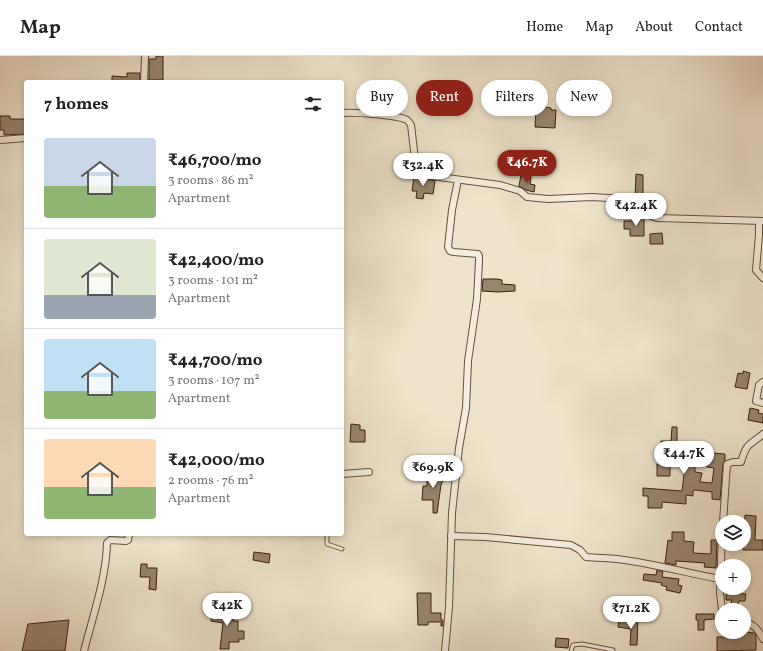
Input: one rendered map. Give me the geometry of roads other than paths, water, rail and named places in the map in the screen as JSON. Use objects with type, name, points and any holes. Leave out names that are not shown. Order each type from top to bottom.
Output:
[{"type":"street","points":[[144,80],[145,56]]},
{"type":"street","points":[[344,113],[352,112],[397,117],[408,121],[411,125],[415,160],[419,173],[424,175],[500,184],[520,191],[527,197],[548,199],[592,197],[624,199],[646,214],[658,218],[761,221],[756,270],[763,278]]},
{"type":"street","points":[[0,140],[24,138]]},
{"type":"street","points":[[444,651],[449,608],[452,512],[459,448],[466,408],[468,361],[477,299],[479,261],[478,254],[454,252],[450,251],[448,247],[452,210],[458,180]]},
{"type":"street","points":[[763,382],[759,385],[756,401],[763,403]]},
{"type":"street","points":[[723,515],[727,464],[741,462],[744,451],[750,442],[763,434]]},
{"type":"street","points":[[344,474],[369,472]]},
{"type":"street","points":[[84,651],[99,596],[107,552],[107,542],[110,540],[126,541],[128,540],[129,536]]},
{"type":"street","points":[[451,536],[485,537],[571,545],[580,550],[586,558],[615,559],[715,578]]},
{"type":"street","points":[[751,624],[761,633],[763,639]]},
{"type":"lane","points":[[327,536],[327,544],[342,549]]},
{"type":"lane","points":[[571,651],[573,645],[582,644],[613,650]]}]
